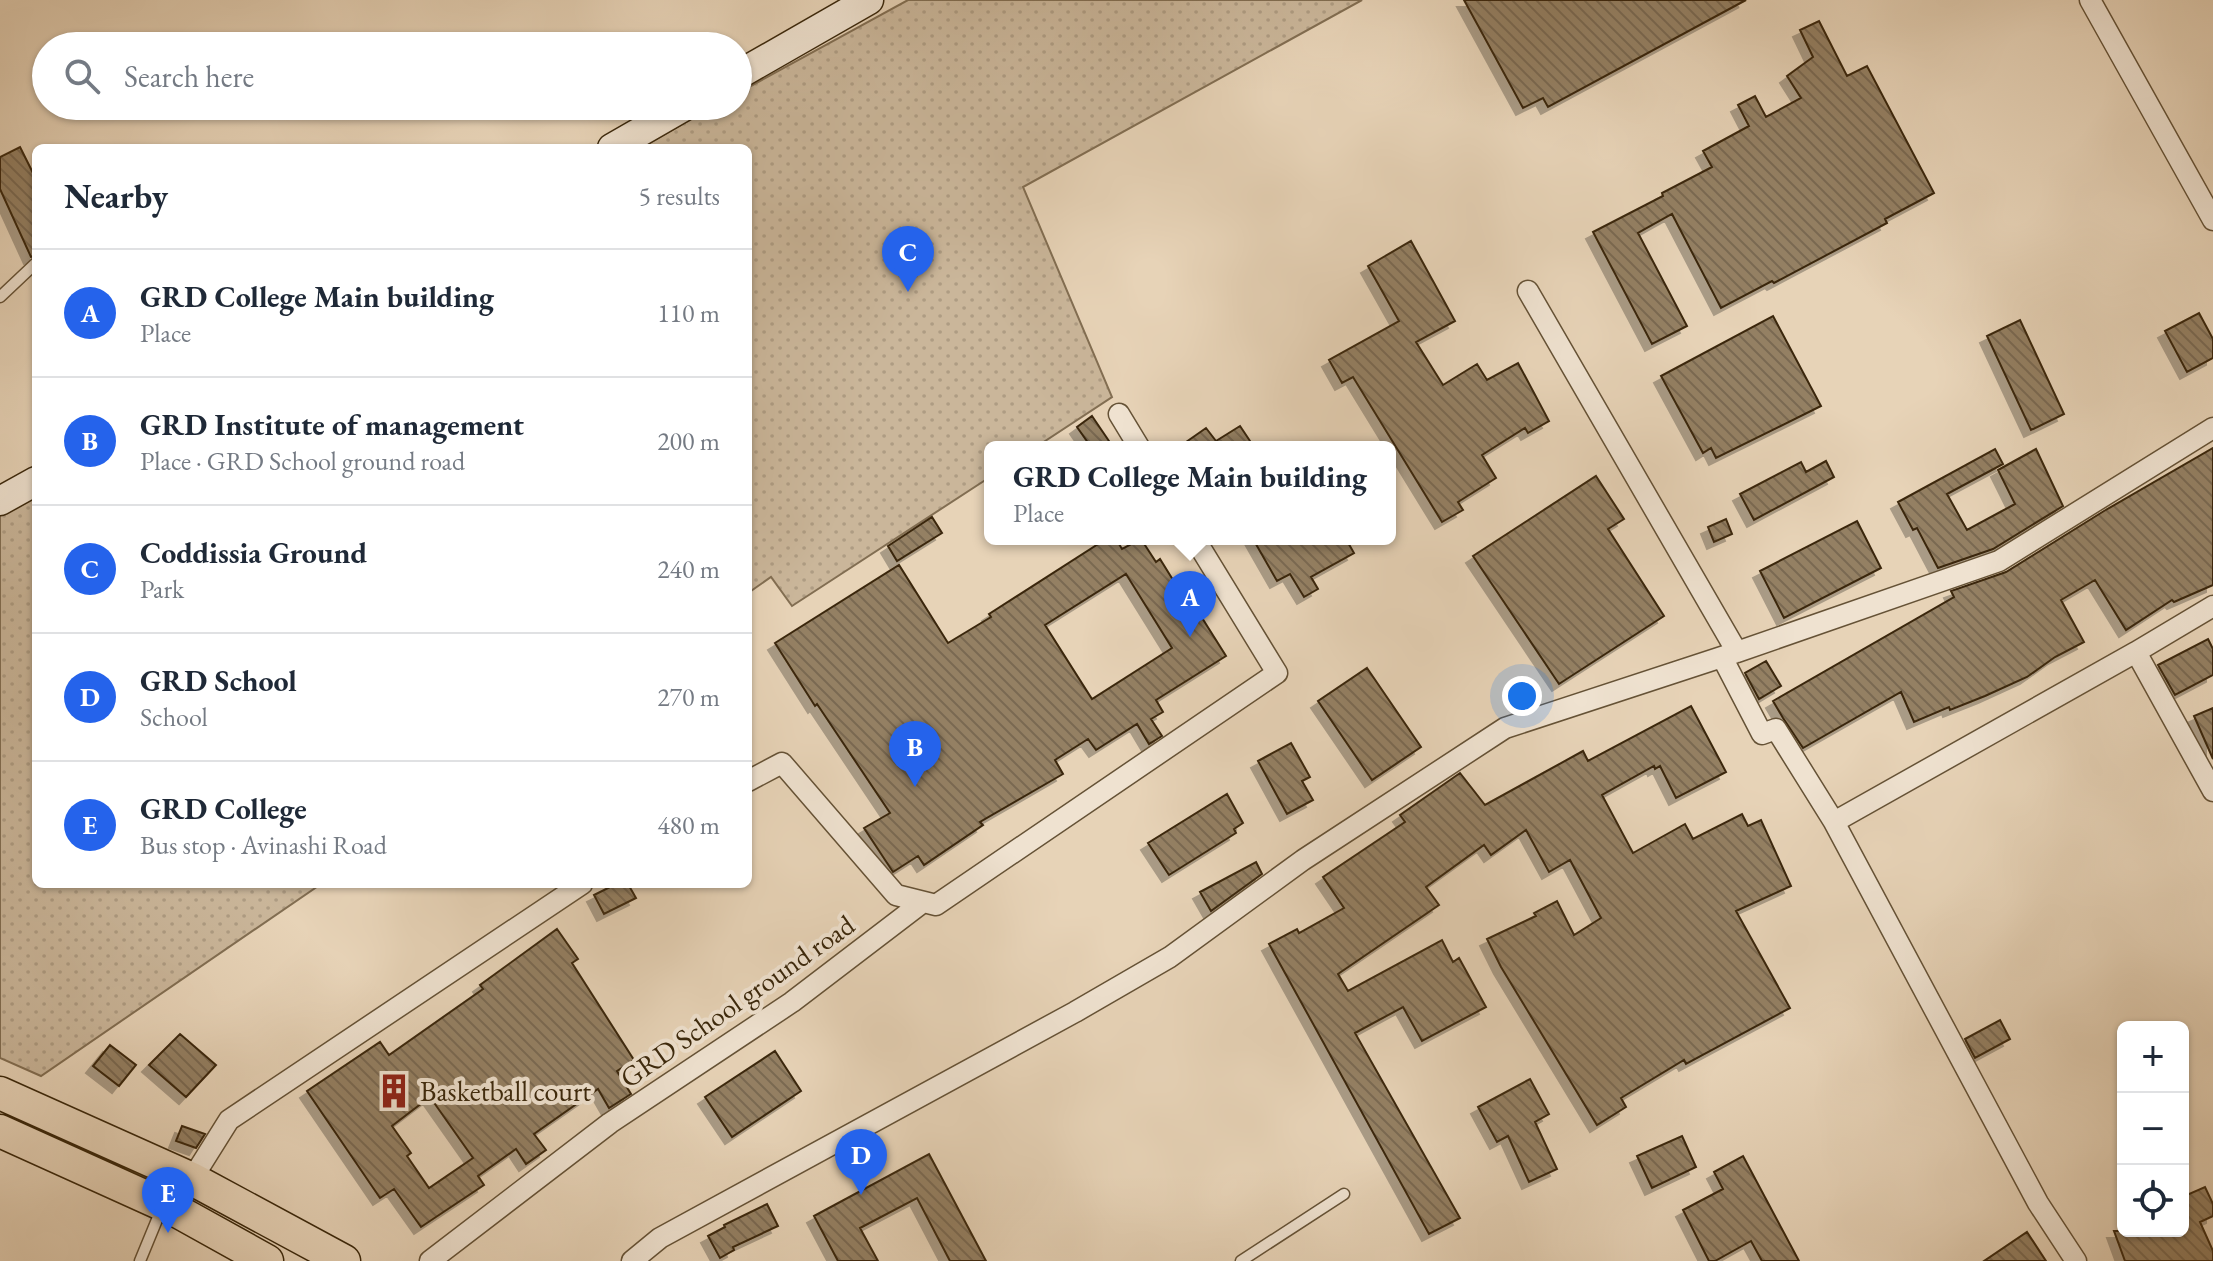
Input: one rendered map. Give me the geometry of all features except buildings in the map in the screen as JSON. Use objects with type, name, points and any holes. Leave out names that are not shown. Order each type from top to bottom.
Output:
[{"type":"main road","points":[[0,1093],[192,1179],[344,1261]]},
{"type":"main road","points":[[0,1131],[163,1204],[267,1261]]},
{"type":"street","points":[[752,67],[869,0]]},
{"type":"street","points":[[2090,0],[2210,208]]},
{"type":"street","points":[[619,144],[661,120]]},
{"type":"street","points":[[1528,291],[1730,654],[1762,734],[1776,729],[1834,822],[2038,1203],[2076,1261]]},
{"type":"street","points":[[1119,414],[1135,441]]},
{"type":"street","points":[[632,1261],[660,1238],[1170,957],[1303,860],[1505,728],[1999,561],[2213,428]]},
{"type":"street","points":[[0,500],[32,483]]},
{"type":"street","name":"GRD School ground road","points":[[430,1261],[610,1123],[792,1002],[923,902],[936,905],[1277,673],[1199,545]]},
{"type":"street","points":[[1834,822],[2213,606]]},
{"type":"street","points":[[2136,652],[2213,791]]},
{"type":"street","points":[[752,779],[782,763],[896,895],[923,902]]},
{"type":"street","points":[[192,1179],[229,1120],[576,888]]},
{"type":"lane","points":[[0,297],[32,267]]},
{"type":"lane","points":[[1241,1261],[1344,1194]]},
{"type":"lane","points":[[140,1261],[163,1204]]},
{"type":"shaded area","points":[[908,0],[1362,0],[1023,187],[1112,397],[1045,441],[984,441],[984,481],[792,606],[771,577],[752,590],[752,144],[648,144],[690,120],[752,120],[752,85]]},
{"type":"shaded area","points":[[32,497],[32,888],[315,888],[41,1076],[0,1058],[0,516]]},
{"type":"place","name":"Coddissia Ground","points":[[908,292]]},
{"type":"place","name":"GRD College Main building","points":[[1190,637]]},
{"type":"place","name":"GRD Institute of management","points":[[915,787]]},
{"type":"place","name":"Basketball court","points":[[394,1091]]},
{"type":"place","name":"GRD School","points":[[861,1195]]},
{"type":"place","name":"GRD College","points":[[168,1233]]}]
